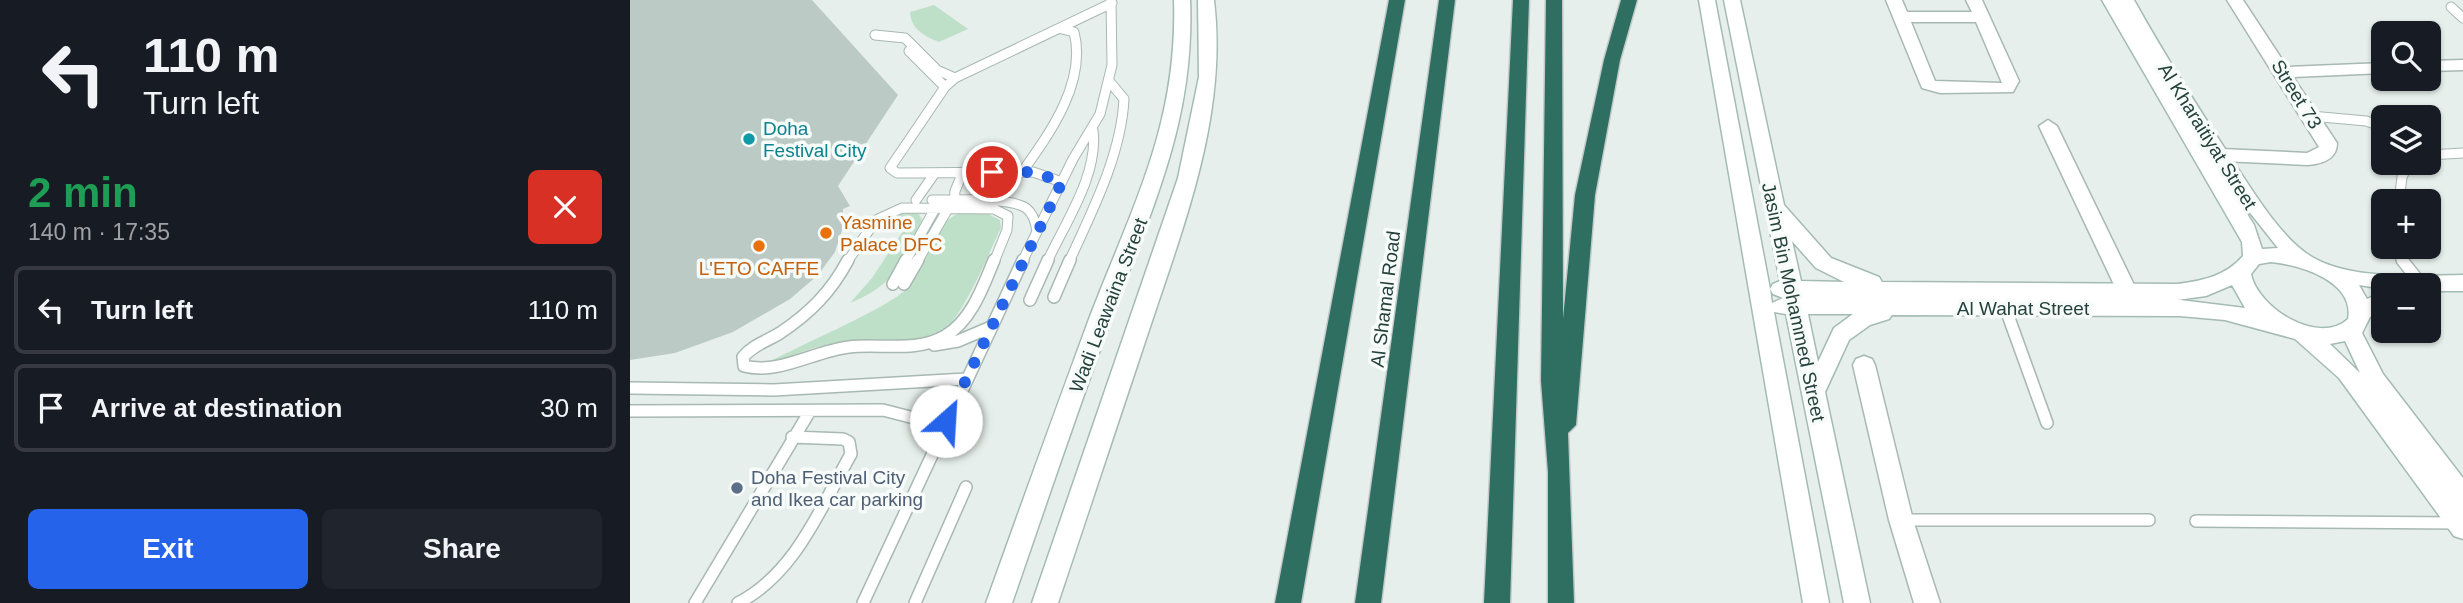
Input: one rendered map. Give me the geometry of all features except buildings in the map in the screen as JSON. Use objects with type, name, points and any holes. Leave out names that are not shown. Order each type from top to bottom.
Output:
[{"type":"highway","name":"Al Shamal Road","points":[[1368,603],[1447,0]]},
{"type":"highway","points":[[1497,603],[1521,0]]},
{"type":"highway","points":[[1554,0],[1552,381],[1560,472],[1560,603]]},
{"type":"highway","points":[[1560,472],[1585,195],[1612,60],[1629,0]]},
{"type":"highway","points":[[1288,603],[1394,5]]},
{"type":"highway","points":[[1275,603],[1300,527]]},
{"type":"street","name":"Wadi Leawaina Street","points":[[999,603],[1102,314],[1167,145],[1178,104],[1182,70],[1185,27],[1182,0]]},
{"type":"street","name":"Wadi Leawaina Street","points":[[1045,603],[1188,181],[1196,148],[1210,51],[1206,0]]},
{"type":"street","name":"Jasim Bin Mohammed Street","points":[[1707,0],[1816,603]]},
{"type":"street","name":"Jasim Bin Mohammed Street","points":[[1732,0],[1813,391],[1862,599]]},
{"type":"street","points":[[1894,0],[1928,84],[1940,88],[2007,88],[2011,81],[1974,0]]},
{"type":"street","name":"Al Kharaitiyat Street","points":[[2110,0],[2252,242],[2246,266],[2246,295],[2260,311],[2292,328]]},
{"type":"street","name":"Al Kharaitiyat Street","points":[[2126,0],[2262,220],[2305,261]]},
{"type":"street","name":"Street 73","points":[[2200,154],[2318,158],[2325,155],[2328,143],[2285,72],[2235,0]]},
{"type":"street","points":[[1900,17],[1982,17]]},
{"type":"street","points":[[2441,66],[2463,65]]},
{"type":"street","points":[[2285,72],[2371,69]]},
{"type":"street","points":[[2048,126],[2127,291]]},
{"type":"street","points":[[1774,205],[1806,249],[1823,264],[1904,298]]},
{"type":"street","points":[[2246,266],[2281,255],[2305,261],[2328,272],[2371,281]]},
{"type":"street","name":"Al Wahat Street","points":[[1762,298],[1904,298],[2192,291],[2219,284],[2246,266]]},
{"type":"street","points":[[2328,272],[2352,292],[2355,322],[2375,380],[2463,497]]},
{"type":"street","points":[[2441,284],[2463,283]]},
{"type":"street","name":"Al Wahat Street","points":[[1904,298],[2005,307],[2203,309],[2335,335],[2355,322]]},
{"type":"street","points":[[1813,391],[1825,375],[1836,340],[1848,326],[1904,298]]},
{"type":"street","points":[[2355,322],[2371,309]]},
{"type":"street","points":[[2292,328],[2347,372],[2461,525]]},
{"type":"street","points":[[1864,365],[1901,520],[1927,603]]},
{"type":"lane","points":[[863,603],[936,441],[1037,232],[1062,182],[1073,159],[1093,130],[1109,81],[1115,23],[1111,2],[1062,29],[976,65],[955,78],[945,87],[890,168],[897,173],[1022,172],[1044,174],[1062,182]]},
{"type":"lane","points":[[2451,7],[2463,18]]},
{"type":"lane","points":[[1022,172],[1055,123],[1072,85],[1078,41],[1074,32],[1062,29]]},
{"type":"lane","points":[[945,87],[929,74],[904,45],[897,40],[879,38],[905,38],[937,70],[955,78]]},
{"type":"lane","points":[[1054,297],[1112,159],[1120,133],[1124,99],[1109,81]]},
{"type":"lane","points":[[2311,116],[2371,123]]},
{"type":"lane","points":[[1030,300],[1090,167],[1095,146],[1093,130]]},
{"type":"lane","points":[[2441,154],[2463,153]]},
{"type":"lane","points":[[936,207],[898,284],[952,205],[963,172]]},
{"type":"lane","points":[[916,200],[935,173]]},
{"type":"lane","points":[[920,345],[936,341],[961,322],[1009,226],[1008,216],[1000,211],[916,200],[892,209],[872,223],[839,279],[816,306],[791,326],[750,349],[742,363],[747,368],[757,369],[847,347],[920,345],[948,344],[991,327]]},
{"type":"lane","points":[[892,209],[1018,204],[1031,212],[1037,232]]},
{"type":"lane","points":[[2005,307],[2047,424]]},
{"type":"lane","points":[[630,388],[774,390],[966,379]]},
{"type":"lane","points":[[630,411],[903,412],[927,426],[936,441]]},
{"type":"lane","points":[[695,603],[810,411]]},
{"type":"lane","points":[[738,603],[757,594],[779,575],[850,454],[849,442],[843,439],[792,437]]},
{"type":"lane","points":[[915,603],[966,487]]},
{"type":"lane","points":[[1901,520],[2148,520]]},
{"type":"lane","points":[[2196,521],[2461,525]]},
{"type":"green space","points":[[934,5],[968,29],[939,42],[923,34],[913,23],[910,12]]},
{"type":"green space","points":[[961,213],[988,214],[1000,220],[1001,228],[967,298],[944,330],[922,340],[857,340],[835,343],[769,366],[769,362],[864,316],[906,289],[936,234],[952,217]]},
{"type":"green space","points":[[896,214],[919,214],[922,220],[896,270],[878,288],[850,303],[872,278],[905,228],[903,223],[892,222]]},
{"type":"place","name":"Doha Festival City","points":[[749,139]]},
{"type":"place","name":"Yasmine Palace DFC","points":[[826,233]]},
{"type":"place","name":"L'ETO CAFFE","points":[[759,246]]},
{"type":"place","name":"Doha Festival City and Ikea car parking","points":[[737,488]]},
{"type":"route","points":[[946,421],[1062,182],[1054,177],[1033,172],[992,172]]}]
